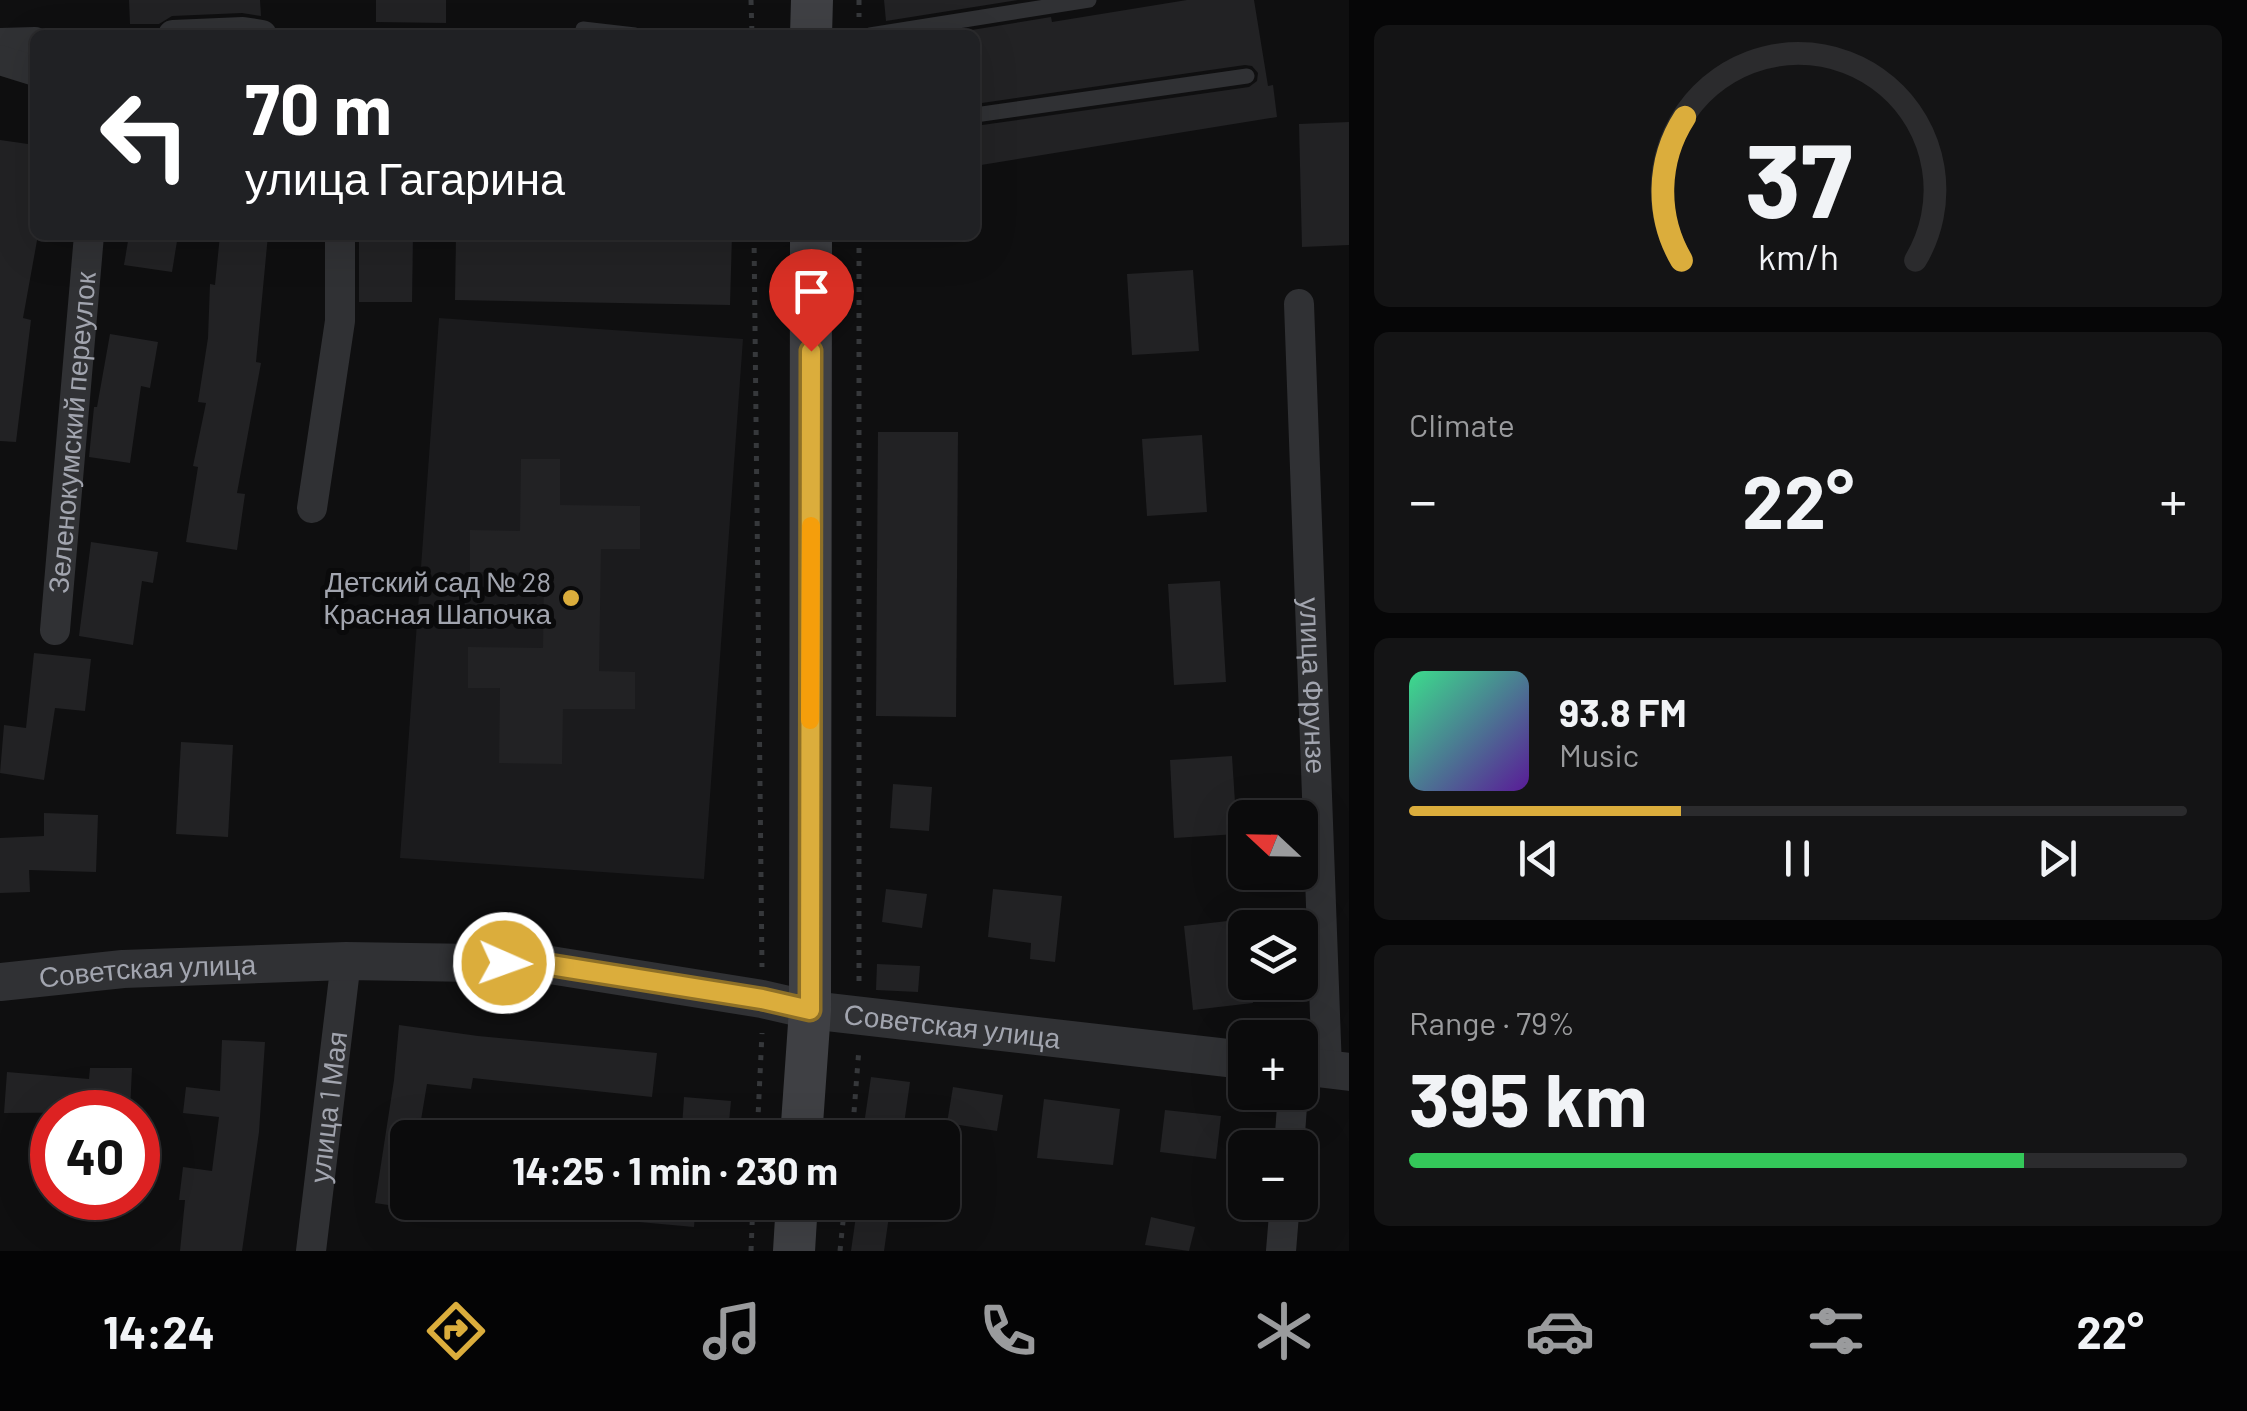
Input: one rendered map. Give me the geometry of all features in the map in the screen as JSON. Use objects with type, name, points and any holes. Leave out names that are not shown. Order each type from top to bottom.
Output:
[{"type":"main road","points":[[812,0],[812,30]]},
{"type":"main road","points":[[802,1120],[810,1010],[811,240]]},
{"type":"main road","points":[[794,1251],[796,1220]]},
{"type":"street","points":[[0,43],[30,42]]},
{"type":"street","points":[[0,60],[30,69]]},
{"type":"street","name":"Зеленокумский переулок","points":[[55,630],[89,240]]},
{"type":"street","points":[[312,508],[340,321],[340,240]]},
{"type":"street","name":"улица Фрунзе","points":[[1299,304],[1325,1069]]},
{"type":"street","name":"Советская улица","points":[[0,982],[122,968],[346,961],[544,964],[810,1010],[1228,1058]]},
{"type":"street","name":"улица 1 Мая","points":[[311,1251],[346,961]]},
{"type":"street","points":[[1281,1251],[1284,1220]]},
{"type":"lane","points":[[901,30],[1089,0]]},
{"type":"lane","points":[[583,29],[592,30]]},
{"type":"lane","points":[[980,114],[1247,76]]},
{"type":"path","points":[[752,0],[752,30]]},
{"type":"path","points":[[754,240],[762,999],[758,1120]]},
{"type":"path","points":[[854,1120],[859,1065],[859,240]]},
{"type":"path","points":[[750,1251],[752,1220]]},
{"type":"path","points":[[840,1251],[843,1220]]},
{"type":"shaded area","name":"Детский сад № 28 Красная Шапочка","points":[[439,318],[743,339],[704,879],[400,858]]},
{"type":"building","points":[[129,0],[260,0],[261,16],[172,16],[159,24],[130,24]]},
{"type":"building","points":[[376,0],[446,0],[446,23],[376,22]]},
{"type":"building","points":[[884,0],[1018,0],[886,21]]},
{"type":"building","points":[[1187,0],[1254,0],[1277,117],[980,165],[980,125],[1249,87],[1257,81],[1258,73],[1245,65],[980,103],[980,30],[972,30],[1051,17],[1052,22]]},
{"type":"building","points":[[1349,122],[1349,245],[1302,247],[1299,124]]},
{"type":"building","points":[[0,140],[30,144],[30,240],[37,240],[23,318],[31,320],[16,442],[0,441]]},
{"type":"building","points":[[128,240],[177,240],[172,272],[124,265]]},
{"type":"building","points":[[220,240],[268,240],[256,362],[261,363],[237,493],[245,494],[237,550],[186,542],[198,467],[193,466],[206,403],[198,402],[208,338],[210,284],[215,285]]},
{"type":"building","points":[[359,240],[413,240],[412,302],[359,302]]},
{"type":"building","points":[[456,240],[732,240],[730,305],[455,300]]},
{"type":"building","points":[[1193,270],[1199,351],[1132,355],[1127,274]]},
{"type":"building","points":[[110,334],[158,342],[150,388],[141,386],[130,463],[89,457],[94,407]]},
{"type":"building","points":[[878,432],[958,432],[956,717],[876,716]]},
{"type":"building","points":[[1202,435],[1207,512],[1147,516],[1142,439]]},
{"type":"building","points":[[521,459],[560,459],[560,505],[640,506],[640,549],[601,549],[599,671],[635,672],[635,709],[563,709],[562,764],[499,763],[500,688],[468,688],[468,647],[543,648],[544,573],[470,572],[470,530],[520,531]]},
{"type":"building","points":[[91,542],[158,552],[153,583],[142,581],[133,645],[79,636]]},
{"type":"building","points":[[1220,581],[1226,682],[1174,685],[1168,584]]},
{"type":"building","points":[[34,653],[91,659],[85,711],[55,708],[44,780],[0,773],[4,725],[26,728]]},
{"type":"building","points":[[181,742],[233,745],[228,837],[176,834]]},
{"type":"building","points":[[1232,756],[1235,800],[1228,800],[1228,835],[1174,838],[1170,760]]},
{"type":"building","points":[[893,784],[932,787],[929,831],[890,828]]},
{"type":"building","points":[[44,813],[98,815],[96,872],[29,870],[30,892],[0,893],[0,838],[44,836]]},
{"type":"building","points":[[886,889],[927,894],[922,928],[882,922]]},
{"type":"building","points":[[993,889],[1062,896],[1055,962],[1030,959],[1031,943],[988,937]]},
{"type":"building","points":[[1228,921],[1228,1000],[1253,1003],[1193,1010],[1184,926]]},
{"type":"building","points":[[877,964],[920,966],[918,992],[876,990]]},
{"type":"building","points":[[399,1025],[657,1053],[652,1097],[473,1078],[471,1089],[427,1084],[421,1120],[390,1120],[390,1205],[375,1203]]},
{"type":"building","points":[[222,1040],[265,1042],[259,1132],[242,1251],[180,1251],[185,1200],[179,1200],[183,1167],[212,1171],[219,1117],[183,1113],[186,1087],[220,1091]]},
{"type":"building","points":[[90,1068],[132,1068],[131,1090],[30,1090],[30,1113],[4,1113],[7,1072],[89,1079]]},
{"type":"building","points":[[871,1077],[910,1082],[905,1120],[865,1120]]},
{"type":"building","points":[[953,1087],[1003,1095],[997,1131],[948,1120]]},
{"type":"building","points":[[684,1097],[731,1101],[729,1120],[683,1120]]},
{"type":"building","points":[[1044,1099],[1120,1109],[1113,1165],[1037,1158]]},
{"type":"building","points":[[1165,1110],[1221,1116],[1216,1159],[1160,1152]]},
{"type":"building","points":[[1151,1217],[1195,1227],[1189,1251],[1145,1245]]},
{"type":"building","points":[[617,1220],[695,1220],[694,1227]]},
{"type":"building","points":[[855,1220],[888,1220],[884,1251],[851,1251]]},
{"type":"slow traffic","points":[[810,720],[811,526]]},
{"type":"place","name":"Детский сад № 28 Красная Шапочка","points":[[571,598]]},
{"type":"route","points":[[504,963],[544,964],[810,1010],[811,351]]}]
